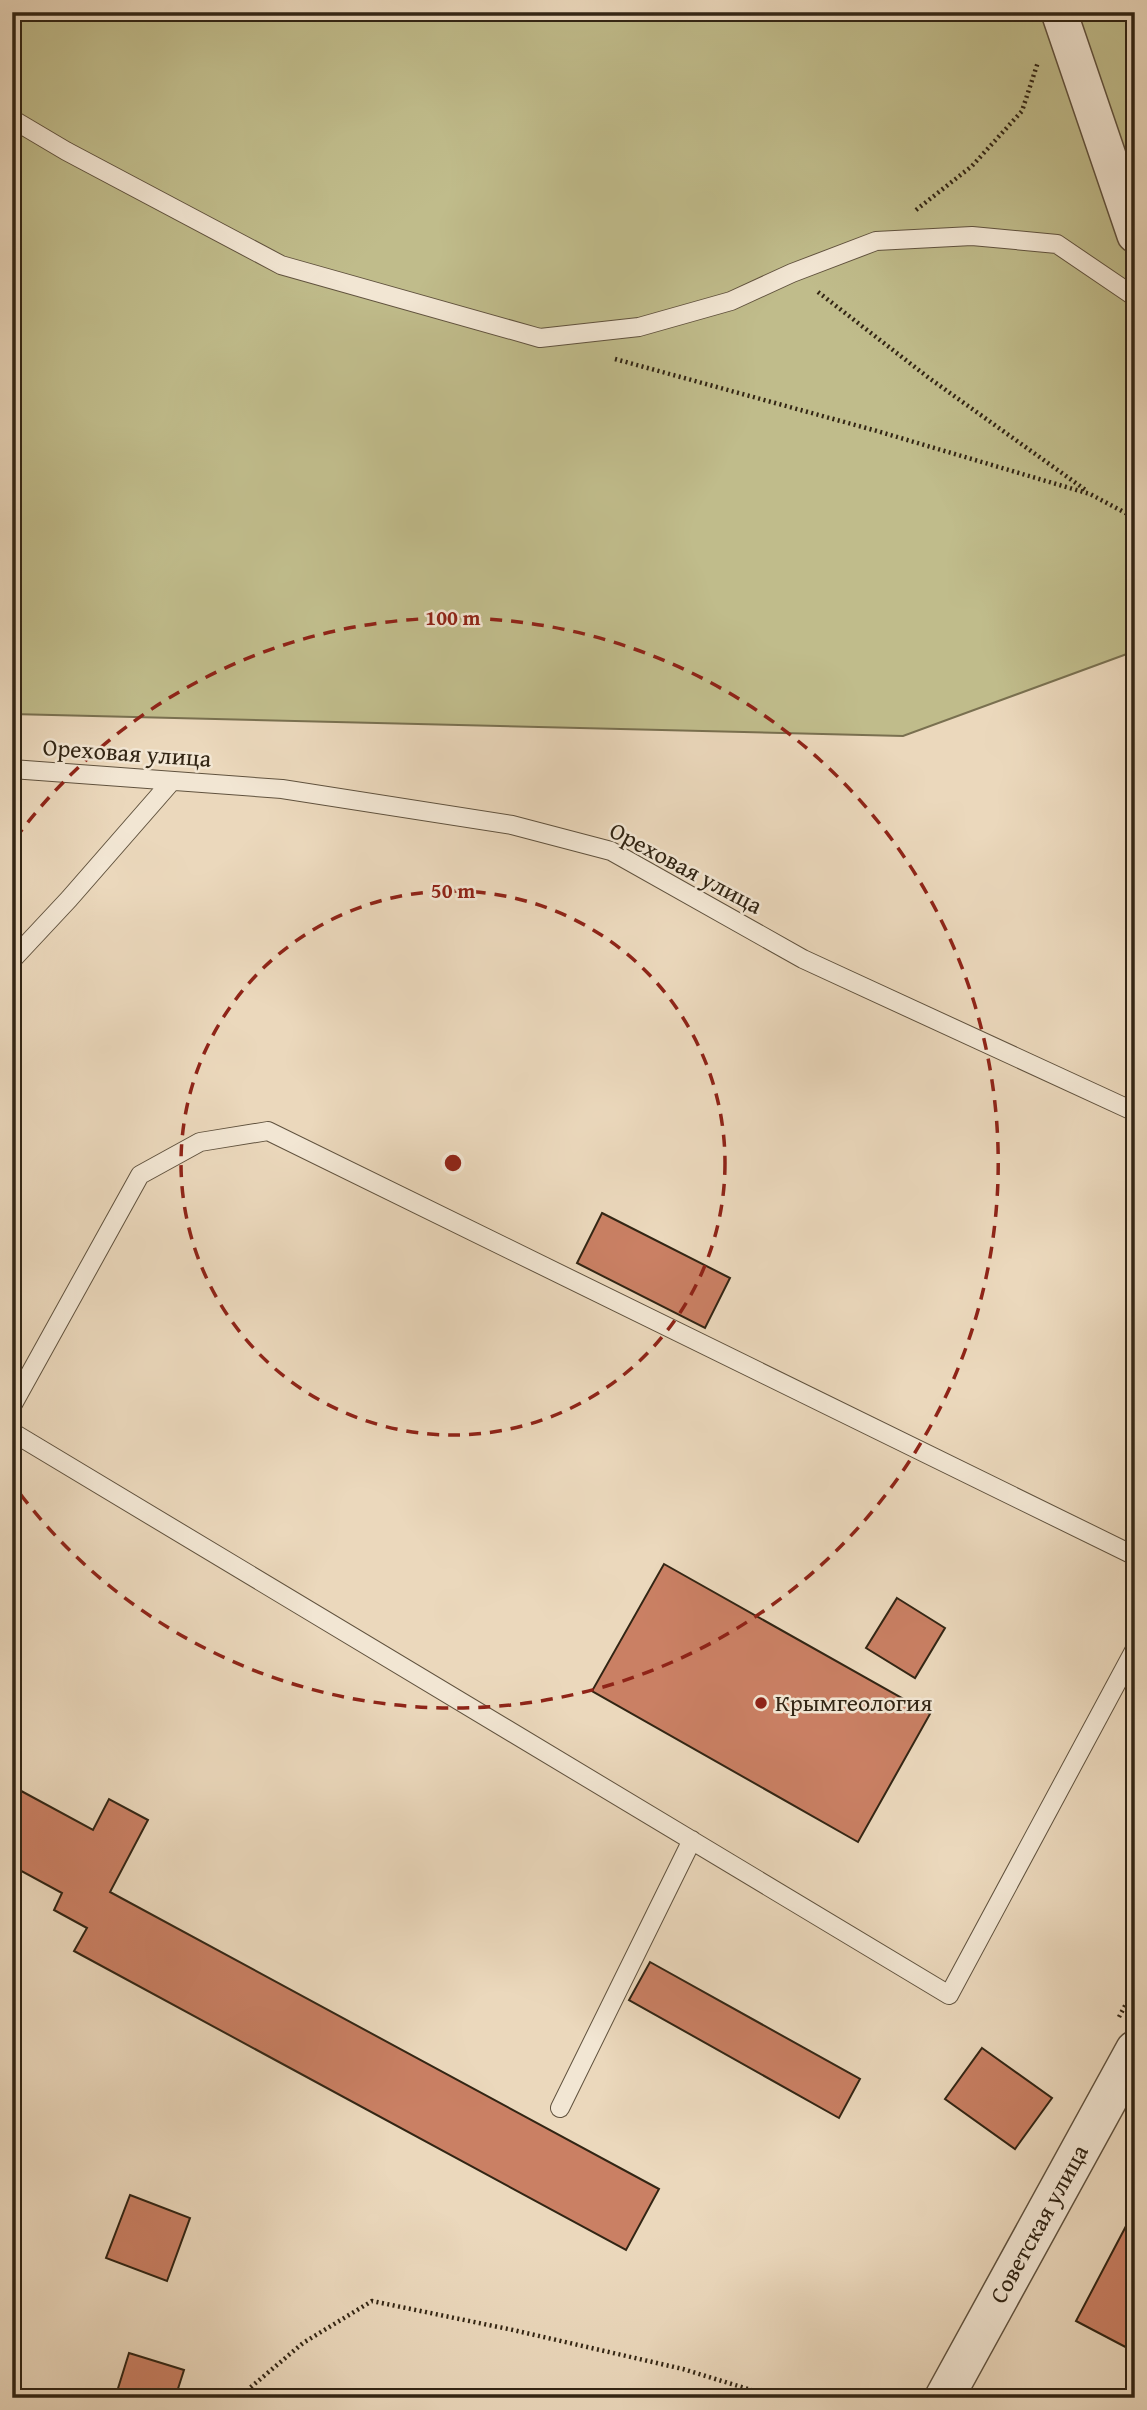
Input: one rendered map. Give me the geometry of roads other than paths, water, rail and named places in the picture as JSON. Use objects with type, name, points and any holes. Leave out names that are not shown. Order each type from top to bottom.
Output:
[{"type":"street","points":[[1059,12],[1135,235]]},
{"type":"street","name":"Советская улица","points":[[944,2398],[1130,2070]]},
{"type":"lane","points":[[12,119],[281,265],[540,338],[639,327],[731,301],[792,273],[876,241],[972,236],[1057,244],[1135,298]]},
{"type":"lane","name":"Ореховая улица","points":[[12,769],[282,789],[512,825],[611,851],[803,959],[1135,1112]]},
{"type":"lane","points":[[12,960],[172,781]]},
{"type":"lane","points":[[12,1406],[140,1175],[200,1142],[268,1131],[1135,1556]]},
{"type":"lane","points":[[12,1432],[949,1996],[1135,1649]]},
{"type":"lane","points":[[560,2108],[692,1840]]},
{"type":"place","name":"Крымгеология","points":[[761,1703]]}]
